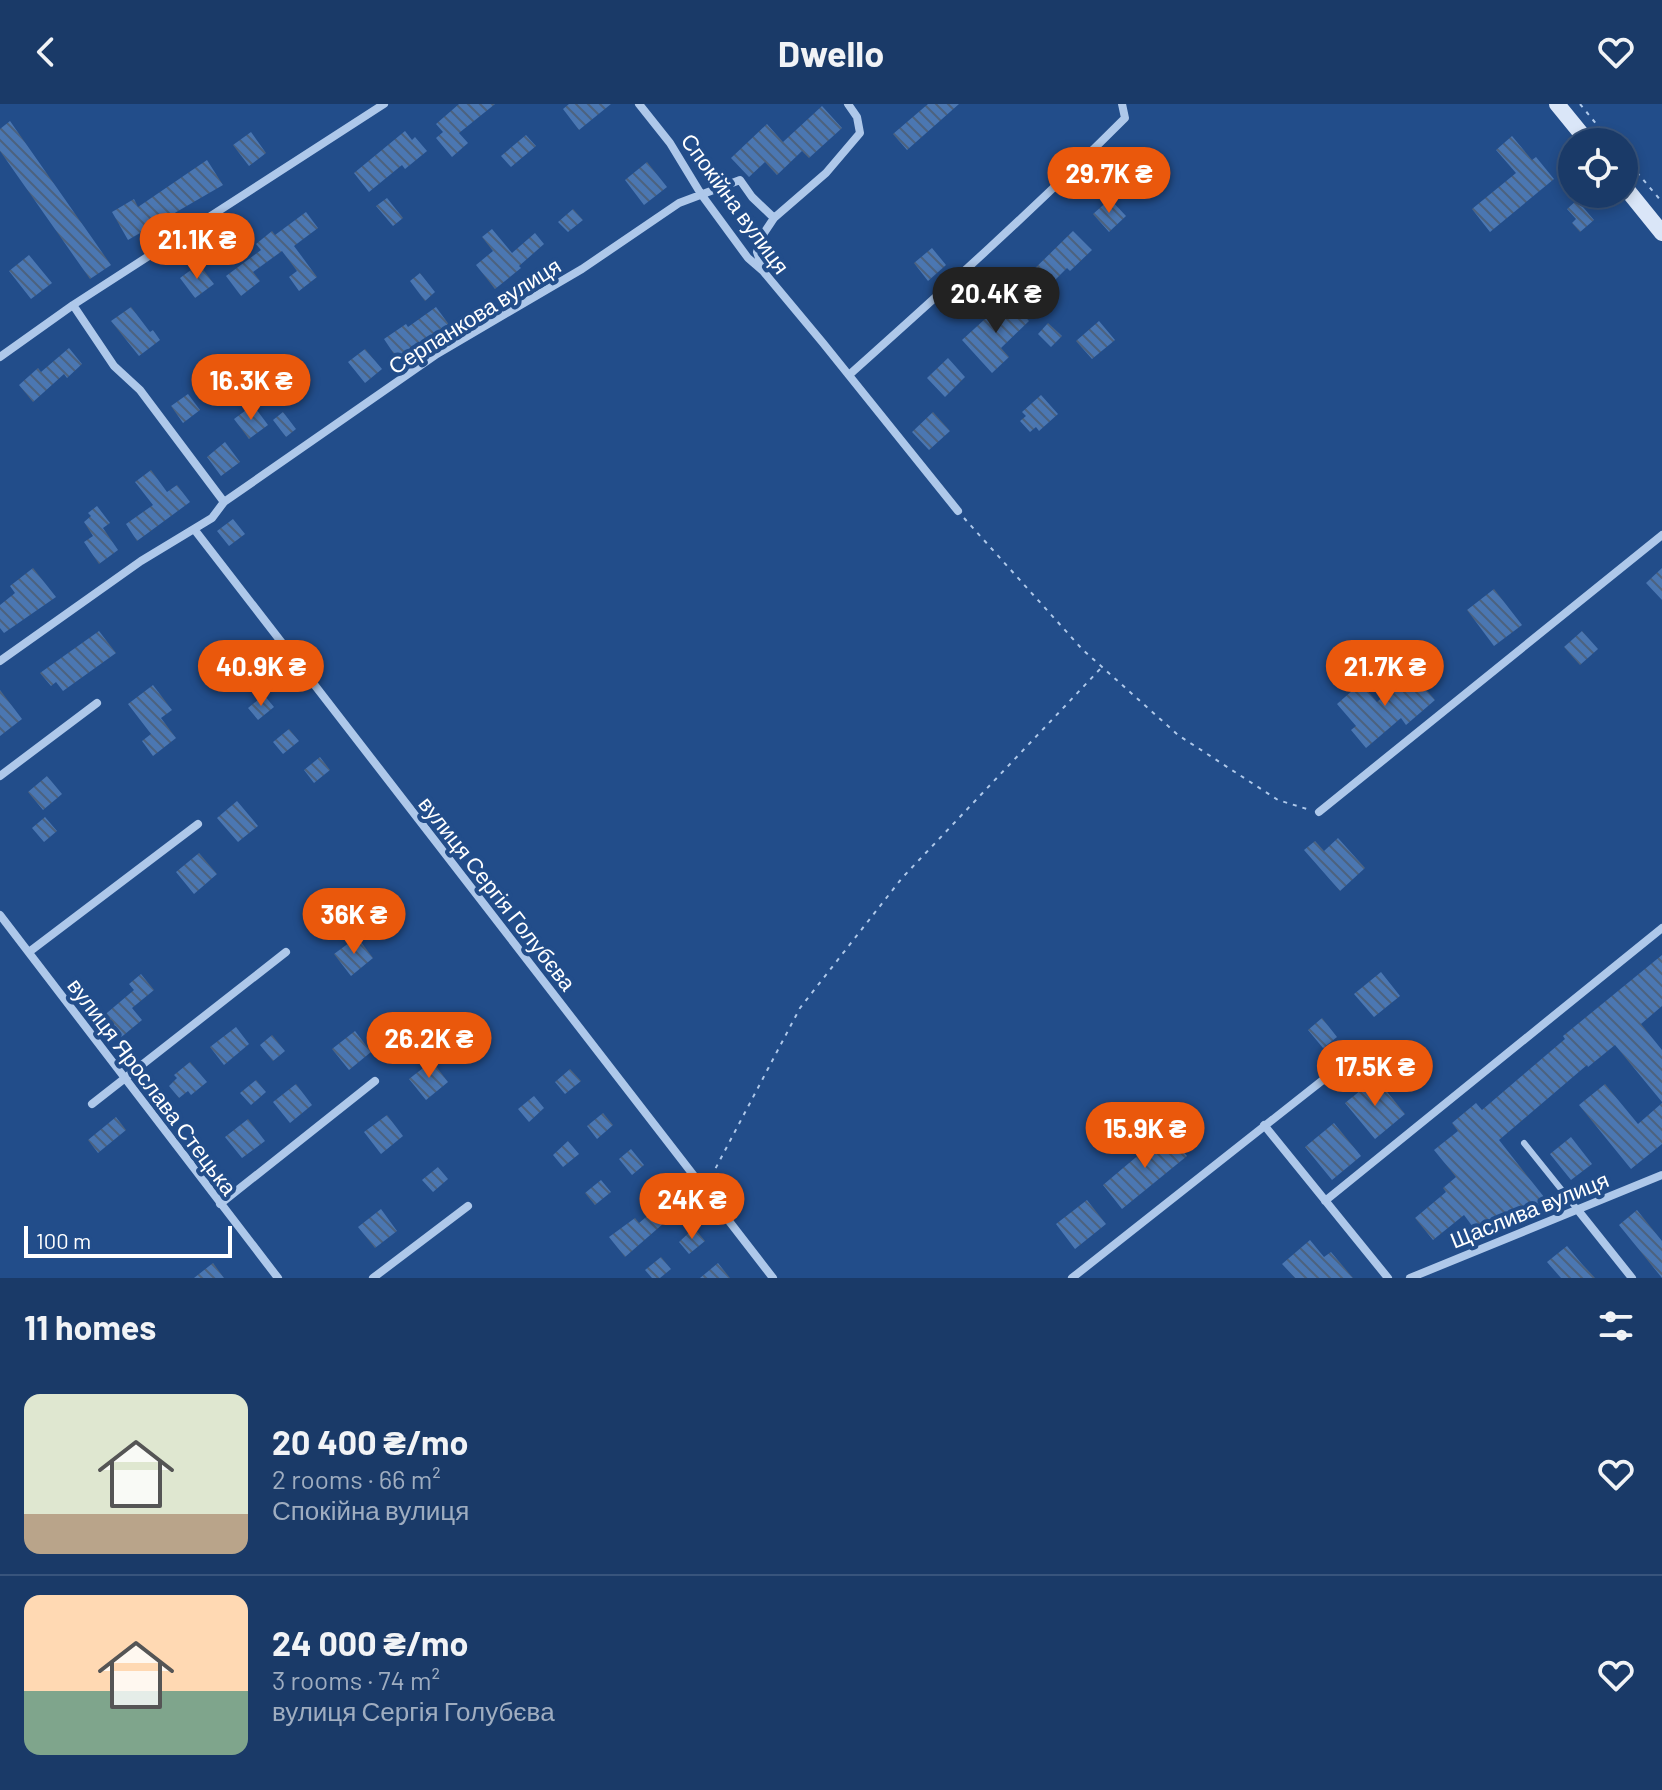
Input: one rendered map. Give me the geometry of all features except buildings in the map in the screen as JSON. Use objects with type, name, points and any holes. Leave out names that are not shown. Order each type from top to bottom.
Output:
[{"type":"main road","points":[[1557,104],[1577,128]]},
{"type":"main road","points":[[1638,203],[1662,233]]},
{"type":"street","points":[[0,357],[73,305],[384,104]]},
{"type":"street","name":"Спокійна вулиця","points":[[639,104],[670,143],[701,194],[748,258],[763,271],[958,511]]},
{"type":"street","name":"Спокійна вулиця","points":[[774,218],[826,173],[860,133],[857,117],[848,104]]},
{"type":"street","points":[[849,375],[1021,221],[1092,151],[1125,118],[1122,104]]},
{"type":"street","name":"Серпанкова вулиця","points":[[0,661],[141,561],[212,518],[224,502],[437,354],[582,269],[679,203],[740,180],[774,218]]},
{"type":"street","points":[[763,271],[757,252],[774,218]]},
{"type":"street","points":[[73,305],[114,366],[140,390],[224,502]]},
{"type":"street","name":"вулиця Сергія Голубєва","points":[[194,529],[773,1278]]},
{"type":"street","points":[[1319,812],[1662,535]]},
{"type":"street","points":[[0,776],[97,703]]},
{"type":"street","points":[[29,952],[198,824]]},
{"type":"street","name":"вулиця Ярослава Стецька","points":[[0,915],[278,1278]]},
{"type":"street","points":[[1325,1201],[1662,928]]},
{"type":"street","points":[[92,1104],[286,952]]},
{"type":"street","points":[[1072,1278],[1366,1046]]},
{"type":"street","points":[[220,1204],[375,1081]]},
{"type":"street","points":[[1264,1125],[1388,1278]]},
{"type":"street","name":"Щаслива вулиця","points":[[1410,1278],[1662,1175]]},
{"type":"street","points":[[373,1278],[468,1206]]},
{"type":"street","points":[[1577,1209],[1632,1278]]},
{"type":"lane","points":[[1524,1143],[1577,1209]]},
{"type":"path","points":[[1580,104],[1600,128]]},
{"type":"path","points":[[1638,174],[1662,202]]},
{"type":"path","points":[[958,511],[1082,649],[1178,735],[1278,800],[1319,812]]},
{"type":"path","points":[[705,1188],[800,1008],[902,878],[1102,667]]}]
